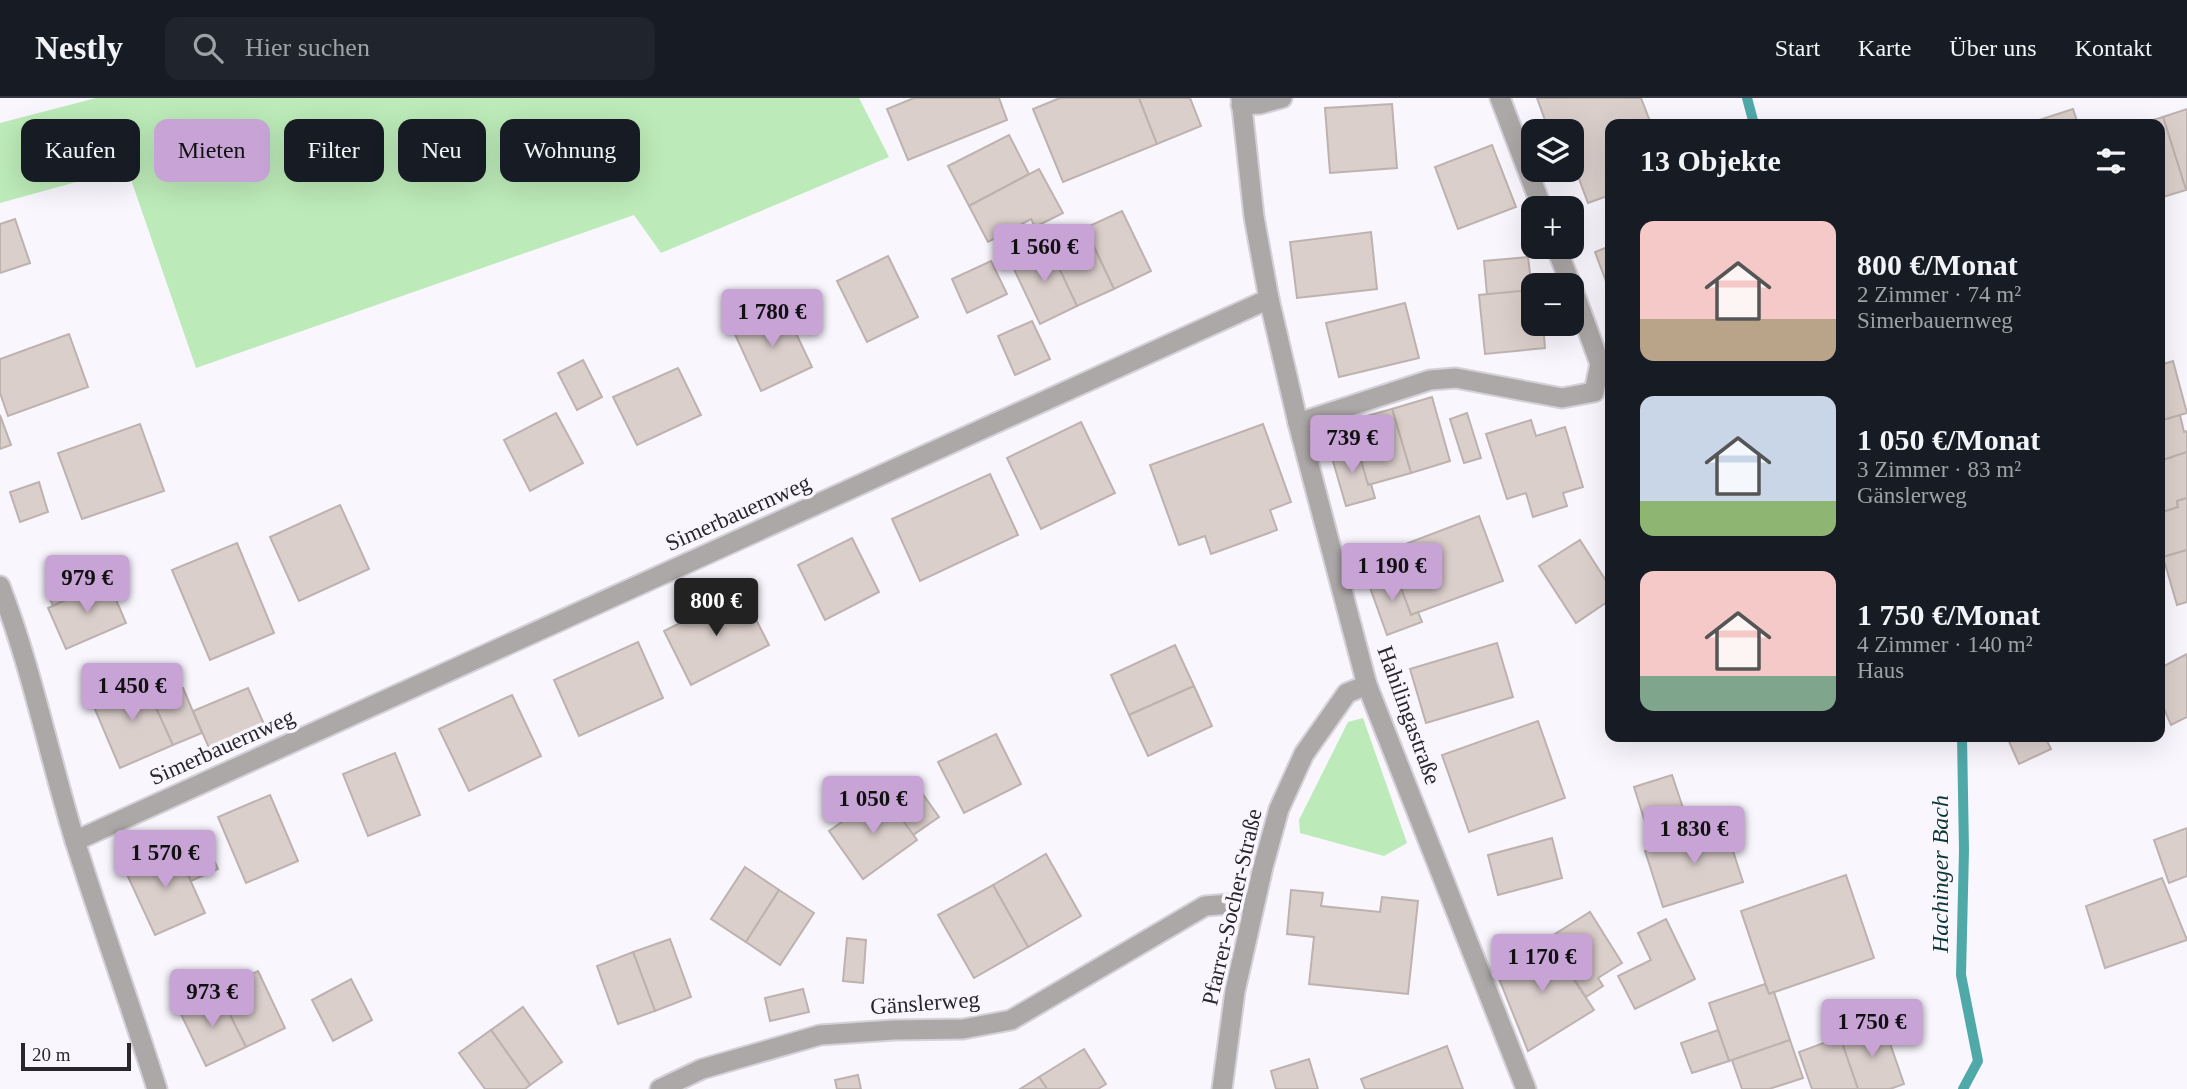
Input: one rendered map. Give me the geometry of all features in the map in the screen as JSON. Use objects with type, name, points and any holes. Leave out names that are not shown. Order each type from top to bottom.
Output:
[{"type":"street","points":[[1241,101],[1260,104],[1282,98]]},
{"type":"street","points":[[1500,98],[1537,196]]},
{"type":"street","name":"Hahilingastraße","points":[[1241,101],[1254,217],[1269,299],[1298,423],[1367,685],[1526,1089]]},
{"type":"street","name":"Simerbauernweg","points":[[75,841],[1269,299]]},
{"type":"street","points":[[1298,423],[1430,380],[1456,378],[1562,398],[1594,391],[1600,364],[1584,321]]},
{"type":"street","points":[[0,586],[18,632],[75,841],[157,1089]]},
{"type":"street","name":"Pfarrer-Socher-Straße","points":[[1222,1089],[1236,991],[1279,808],[1304,754],[1346,693],[1367,685]]},
{"type":"street","name":"Gänslerweg","points":[[660,1089],[702,1069],[820,1035],[963,1029],[1011,1020],[1205,906],[1255,902]]},
{"type":"green space","points":[[96,98],[859,98],[889,157],[661,253],[634,215],[196,368],[132,182],[140,182],[140,119],[21,119],[21,182],[76,182],[0,203],[0,123]]},
{"type":"green space","points":[[1363,718],[1407,843],[1384,856],[1300,833],[1299,820],[1348,722]]},
{"type":"building","points":[[914,98],[999,98],[1007,120],[908,160],[887,109]]},
{"type":"building","points":[[1060,98],[1139,98],[1157,144],[1063,182],[1033,109]]},
{"type":"building","points":[[1139,98],[1190,98],[1201,126],[1157,144]]},
{"type":"building","points":[[1537,98],[1641,98],[1649,119],[1605,119],[1605,197],[1588,203],[1580,182],[1584,182],[1584,119],[1545,119]]},
{"type":"building","points":[[1392,104],[1397,168],[1330,173],[1325,108]]},
{"type":"building","points":[[2073,109],[2076,119],[2042,119]]},
{"type":"building","points":[[2187,109],[2187,190],[2165,119],[2163,117]]},
{"type":"building","points":[[2165,123],[2186,190],[2165,196]]},
{"type":"building","points":[[1009,135],[1029,174],[969,206],[948,166]]},
{"type":"building","points":[[1492,145],[1516,207],[1458,229],[1435,167]]},
{"type":"building","points":[[1039,169],[1063,213],[1035,227],[1031,219],[988,242],[969,206]]},
{"type":"building","points":[[1122,211],[1151,271],[1114,289],[1085,228]]},
{"type":"building","points":[[15,219],[30,263],[0,273],[0,224]]},
{"type":"building","points":[[1085,228],[1114,289],[1077,306],[1048,245]]},
{"type":"building","points":[[1371,232],[1377,289],[1297,298],[1290,242]]},
{"type":"building","points":[[1048,245],[1077,306],[1040,324],[1011,263]]},
{"type":"building","points":[[1605,248],[1605,279],[1595,252]]},
{"type":"building","points":[[888,256],[918,317],[867,342],[837,281]]},
{"type":"building","points":[[1528,259],[1530,273],[1521,273],[1521,291],[1487,295],[1484,261]]},
{"type":"building","points":[[991,261],[1007,294],[967,313],[952,279]]},
{"type":"building","points":[[1521,291],[1521,336],[1544,336],[1545,348],[1485,354],[1479,295]]},
{"type":"building","points":[[1405,303],[1419,358],[1339,377],[1326,323]]},
{"type":"building","points":[[783,306],[812,367],[761,391],[733,330]]},
{"type":"building","points":[[1032,321],[1050,359],[1015,375],[998,336]]},
{"type":"building","points":[[69,334],[88,387],[8,416],[0,393],[0,359]]},
{"type":"building","points":[[583,360],[602,397],[577,410],[558,373]]},
{"type":"building","points":[[2173,361],[2187,413],[2165,420],[2165,363]]},
{"type":"building","points":[[678,368],[701,415],[637,445],[613,397]]},
{"type":"building","points":[[1432,397],[1450,461],[1411,473],[1392,409]]},
{"type":"building","points":[[1392,409],[1411,473],[1368,485],[1349,421]]},
{"type":"building","points":[[556,413],[583,463],[530,491],[504,440]]},
{"type":"building","points":[[1467,413],[1481,458],[1464,463],[1450,419]]},
{"type":"building","points":[[0,415],[11,445],[0,449]]},
{"type":"building","points":[[2180,415],[2184,432],[2187,431],[2187,452],[2165,459],[2165,420]]},
{"type":"building","points":[[1531,420],[1536,436],[1565,427],[1583,487],[1563,493],[1567,506],[1533,517],[1526,493],[1507,499],[1486,434]]},
{"type":"building","points":[[1081,422],[1115,493],[1041,529],[1007,458]]},
{"type":"building","points":[[140,424],[164,491],[82,519],[58,453]]},
{"type":"building","points":[[1263,424],[1291,502],[1270,510],[1277,530],[1211,554],[1205,536],[1179,545],[1150,465]]},
{"type":"building","points":[[1356,443],[1368,485],[1371,484],[1375,498],[1346,506],[1330,451]]},
{"type":"building","points":[[2187,452],[2187,498],[2177,501],[2178,507],[2165,511],[2165,459]]},
{"type":"building","points":[[990,474],[1018,535],[920,581],[892,519]]},
{"type":"building","points":[[39,482],[48,512],[20,522],[10,492]]},
{"type":"building","points":[[2187,498],[2187,550],[2165,557],[2165,511],[2178,507],[2177,501]]},
{"type":"building","points":[[340,505],[369,569],[299,601],[270,537]]},
{"type":"building","points":[[1479,516],[1503,581],[1411,615],[1387,551]]},
{"type":"building","points":[[852,538],[879,592],[825,620],[798,565]]},
{"type":"building","points":[[1580,540],[1605,579],[1605,603],[1576,623],[1539,566]]},
{"type":"building","points":[[237,543],[274,633],[210,660],[172,570]]},
{"type":"building","points":[[2187,550],[2187,602],[2177,605],[2165,556]]},
{"type":"building","points":[[1394,569],[1411,615],[1418,612],[1422,622],[1387,635],[1367,579]]},
{"type":"building","points":[[88,572],[94,588],[53,606],[46,590]]},
{"type":"building","points":[[108,581],[126,623],[66,649],[48,608]]},
{"type":"building","points":[[742,592],[769,645],[691,685],[664,631]]},
{"type":"building","points":[[638,642],[663,698],[579,736],[554,680]]},
{"type":"building","points":[[1497,643],[1513,697],[1426,723],[1410,669]]},
{"type":"building","points":[[1175,645],[1194,686],[1129,715],[1111,675]]},
{"type":"building","points":[[2187,654],[2187,717],[2171,725],[2165,711],[2165,665]]},
{"type":"building","points":[[143,677],[173,745],[120,768],[91,700]]},
{"type":"building","points":[[1194,686],[1212,726],[1148,756],[1129,715]]},
{"type":"building","points":[[183,688],[202,733],[173,745],[153,701]]},
{"type":"building","points":[[248,688],[267,731],[212,755],[193,711]]},
{"type":"building","points":[[512,695],[541,756],[469,791],[439,729]]},
{"type":"building","points":[[1538,721],[1565,798],[1469,832],[1442,755]]},
{"type":"building","points":[[996,734],[1021,784],[964,813],[938,762]]},
{"type":"building","points":[[2009,742],[2048,742],[2051,749],[2019,764]]},
{"type":"building","points":[[395,753],[420,815],[368,836],[343,774]]},
{"type":"building","points":[[1672,775],[1689,826],[1650,838],[1634,787]]},
{"type":"building","points":[[917,786],[939,817],[913,835],[891,804]]},
{"type":"building","points":[[883,793],[917,840],[863,879],[829,831]]},
{"type":"building","points":[[270,795],[298,861],[246,883],[218,817]]},
{"type":"building","points":[[1725,826],[1743,882],[1663,907],[1645,851]]},
{"type":"building","points":[[2187,828],[2187,876],[2169,883],[2154,840]]},
{"type":"building","points":[[201,832],[218,869],[191,881],[174,844]]},
{"type":"building","points":[[1552,838],[1562,878],[1498,895],[1488,855]]},
{"type":"building","points":[[174,844],[205,913],[155,935],[124,868]]},
{"type":"building","points":[[1046,854],[1081,916],[1028,947],[993,885]]},
{"type":"building","points":[[745,867],[779,890],[746,942],[711,919]]},
{"type":"building","points":[[1846,875],[1874,958],[1769,994],[1741,911]]},
{"type":"building","points":[[2162,878],[2187,940],[2105,968],[2086,906]]},
{"type":"building","points":[[993,885],[1028,947],[974,978],[938,915]]},
{"type":"building","points":[[779,890],[814,913],[780,965],[746,942]]},
{"type":"building","points":[[1291,890],[1323,893],[1321,906],[1380,912],[1382,897],[1418,901],[1408,994],[1309,984],[1314,937],[1287,934]]},
{"type":"building","points":[[1590,912],[1622,963],[1598,978],[1603,986],[1586,997],[1547,939]]},
{"type":"building","points":[[1666,919],[1695,979],[1635,1009],[1618,976],[1651,960],[1638,933]]},
{"type":"building","points":[[847,938],[866,940],[863,983],[843,981]]},
{"type":"building","points":[[670,939],[691,997],[655,1011],[633,952]]},
{"type":"building","points":[[1547,939],[1594,1010],[1528,1051],[1496,971]]},
{"type":"building","points":[[633,952],[655,1011],[618,1024],[597,966]]},
{"type":"building","points":[[258,971],[285,1028],[246,1047],[218,991]]},
{"type":"building","points":[[351,979],[372,1020],[333,1041],[312,1000]]},
{"type":"building","points":[[1765,984],[1769,994],[1774,992],[1790,1040],[1729,1061],[1709,1003]]},
{"type":"building","points":[[803,989],[809,1012],[770,1021],[765,998]]},
{"type":"building","points":[[218,991],[246,1047],[206,1066],[179,1010]]},
{"type":"building","points":[[523,1007],[562,1062],[530,1085],[491,1030]]},
{"type":"building","points":[[1883,1023],[1904,1084],[1890,1089],[1858,1089],[1840,1037]]},
{"type":"building","points":[[491,1030],[530,1085],[525,1089],[485,1089],[459,1053]]},
{"type":"building","points":[[1718,1030],[1729,1061],[1692,1073],[1681,1043]]},
{"type":"building","points":[[1840,1037],[1858,1089],[1812,1089],[1799,1052]]},
{"type":"building","points":[[1790,1040],[1803,1078],[1769,1089],[1742,1089],[1732,1060]]},
{"type":"building","points":[[1447,1046],[1463,1089],[1365,1089],[1361,1079]]},
{"type":"building","points":[[1084,1049],[1106,1084],[1098,1089],[1047,1089],[1039,1077]]},
{"type":"building","points":[[1309,1059],[1318,1089],[1276,1089],[1271,1071]]},
{"type":"building","points":[[858,1075],[861,1089],[837,1089],[835,1080]]},
{"type":"building","points":[[1039,1077],[1047,1089],[1020,1089]]},
{"type":"waterway","name":"Hachinger Bach","points":[[1747,98],[1753,119]]},
{"type":"waterway","name":"Hachinger Bach","points":[[1962,742],[1964,850],[1961,975],[1978,1061],[1963,1089]]}]
